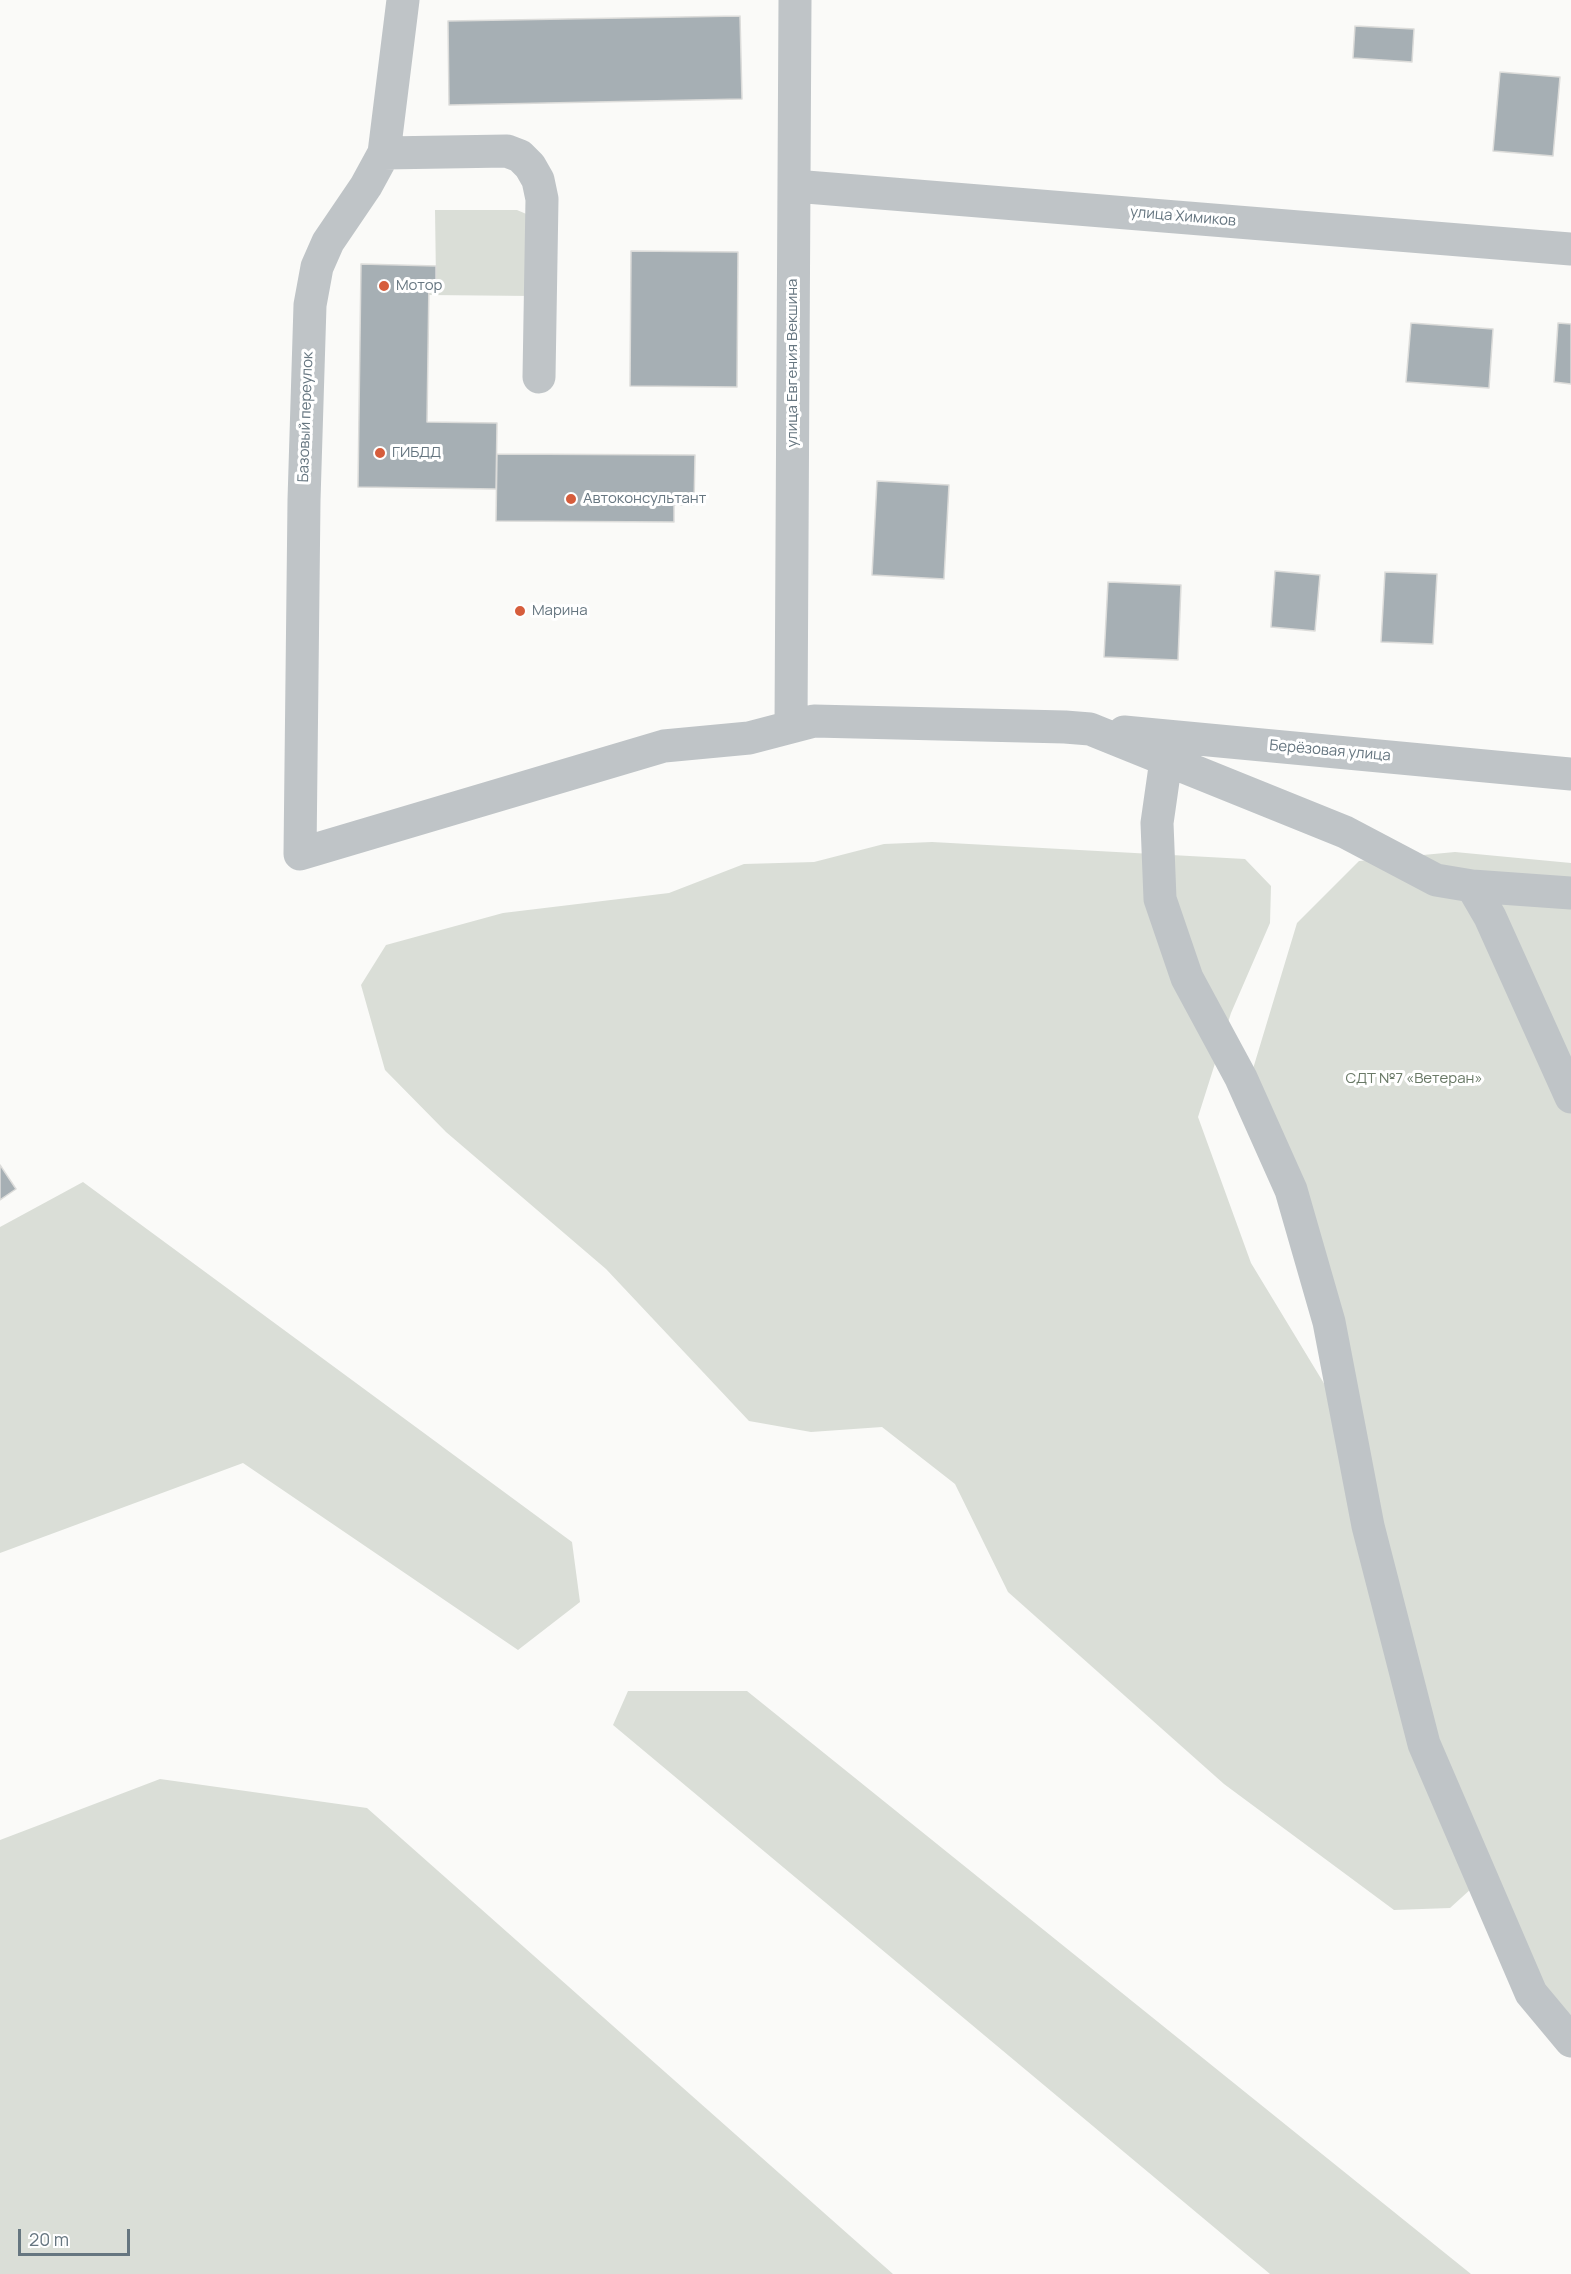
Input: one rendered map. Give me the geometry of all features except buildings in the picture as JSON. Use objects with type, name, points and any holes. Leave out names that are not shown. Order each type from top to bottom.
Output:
[{"type":"street","name":"Базовый переулок","points":[[300,854],[304,500],[310,305],[317,267],[328,242],[366,186],[384,153],[403,0]]},
{"type":"street","name":"улица Евгения Векшина","points":[[791,726],[795,0]]},
{"type":"street","points":[[384,153],[507,151],[520,156],[530,166],[538,180],[542,199],[539,377]]},
{"type":"street","name":"улица Химиков","points":[[794,186],[1571,249]]},
{"type":"street","name":"Берёзовая улица","points":[[300,854],[664,746],[749,738],[814,721],[1090,729],[1571,774]]},
{"type":"street","points":[[1090,729],[1345,832],[1436,880],[1472,886],[1571,893]]},
{"type":"street","points":[[1166,760],[1157,823],[1160,899],[1187,978],[1241,1078],[1291,1190],[1329,1322],[1368,1526],[1424,1744],[1531,1993],[1571,2041]]},
{"type":"street","points":[[1472,886],[1490,917],[1571,1097]]},
{"type":"green space","points":[[435,210],[517,210],[531,216],[533,296],[429,295],[429,280],[436,280]]},
{"type":"green space","name":"СДТ №7 «Ветеран»","points":[[932,842],[1245,859],[1271,886],[1270,923],[1231,1013],[1198,1117],[1251,1263],[1354,1433],[1249,1082],[1297,923],[1359,861],[1455,852],[1571,863],[1571,2055],[1483,1878],[1450,1908],[1394,1910],[1224,1784],[1008,1592],[955,1484],[882,1427],[811,1432],[749,1421],[606,1269],[446,1132],[385,1070],[361,985],[386,945],[503,913],[669,893],[744,864],[814,862],[884,844]]},
{"type":"green space","points":[[83,1182],[572,1542],[580,1602],[518,1650],[243,1463],[0,1553],[0,1227]]},
{"type":"green space","points":[[628,1691],[747,1691],[1471,2274],[1270,2274],[613,1725]]},
{"type":"green space","points":[[160,1779],[367,1808],[893,2274],[0,2274],[0,1840]]},
{"type":"place","name":"Мотор","points":[[384,286]]},
{"type":"place","name":"ГИБДД","points":[[380,453]]},
{"type":"place","name":"Автоконсультант","points":[[571,499]]},
{"type":"place","name":"Марина","points":[[520,611]]}]
